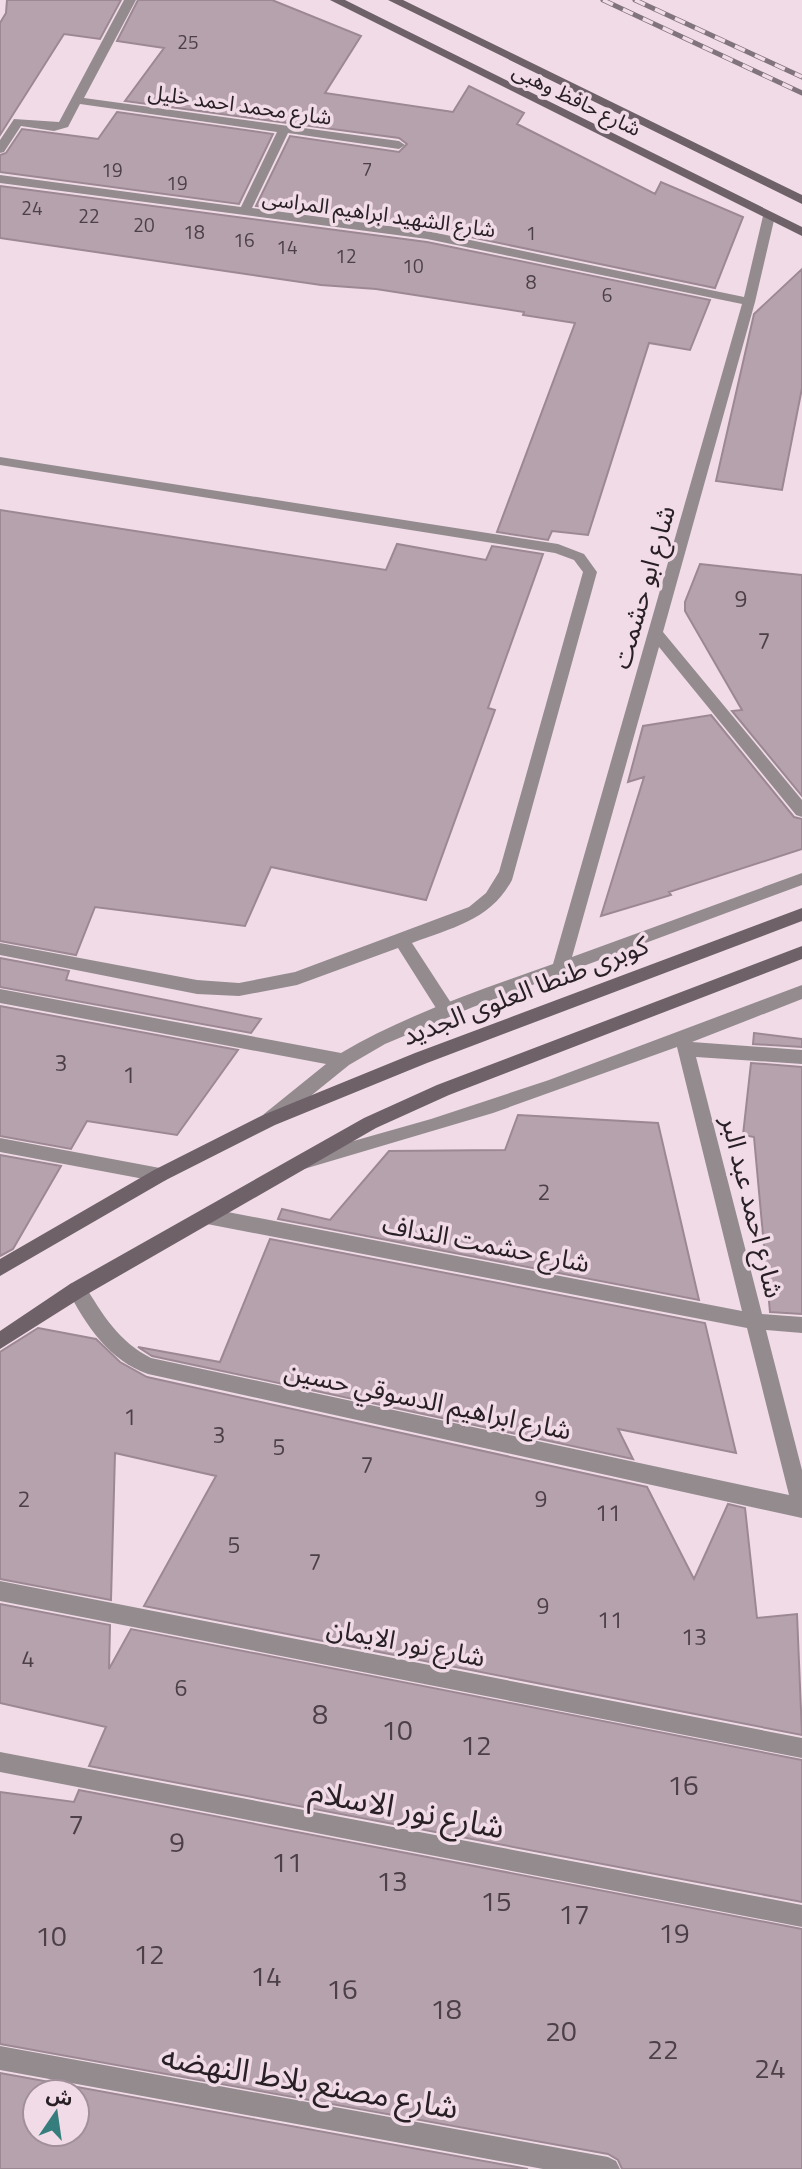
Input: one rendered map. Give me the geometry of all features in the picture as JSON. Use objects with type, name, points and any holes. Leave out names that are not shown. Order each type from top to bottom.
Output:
[{"type":"main road","name":"شارع حافظ وهبى","points":[[336,0],[802,232]]},
{"type":"main road","points":[[394,0],[802,200]]},
{"type":"main road","name":"كوبرى طنطا العلوى الجديد","points":[[0,1268],[160,1175],[269,1121],[421,1058],[802,914]]},
{"type":"main road","points":[[0,1340],[77,1290],[370,1123],[443,1090],[802,953]]},
{"type":"street","points":[[0,149],[18,122],[54,127],[64,124],[130,0]]},
{"type":"street","name":"شارع محمد احمد خليل","points":[[76,100],[399,145]]},
{"type":"street","points":[[244,213],[284,130]]},
{"type":"street","name":"شارع الشهيد ابراهيم المراسى","points":[[0,178],[244,213],[427,235],[749,302]]},
{"type":"street","name":"شارع ابو حشمت","points":[[560,970],[749,302],[769,216]]},
{"type":"street","points":[[0,461],[558,549],[579,557],[590,572],[590,580],[502,885],[495,898],[468,916],[272,986],[222,991],[0,950]]},
{"type":"street","points":[[655,632],[802,811]]},
{"type":"street","points":[[269,1121],[343,1060],[379,1039],[447,1011],[802,879]]},
{"type":"street","points":[[402,940],[447,1011]]},
{"type":"street","points":[[297,1164],[380,1142],[684,1044],[802,992]]},
{"type":"street","points":[[0,996],[343,1060]]},
{"type":"street","points":[[684,1044],[802,1058]]},
{"type":"street","name":"شارع احمد عبد البر","points":[[684,1044],[802,1508]]},
{"type":"street","points":[[0,1145],[160,1175]]},
{"type":"street","name":"شارع حشمت النداف","points":[[207,1216],[754,1321],[802,1325]]},
{"type":"street","name":"شارع ابراهيم الدسوقي حسين","points":[[77,1290],[111,1343],[130,1358],[148,1366],[802,1508]]},
{"type":"street","name":"شارع نور الايمان","points":[[0,1591],[802,1748]]},
{"type":"street","name":"شارع نور الاسلام","points":[[0,1762],[802,1916]]},
{"type":"street","name":"شارع مصنع بلاط النهضه","points":[[0,2058],[608,2169]]},
{"type":"building","points":[[7,0],[121,0],[100,39],[64,34],[0,135],[0,23],[6,13]]},
{"type":"building","points":[[138,0],[272,0],[361,36],[325,93],[453,112],[469,86],[524,113],[517,124],[655,194],[661,182],[743,217],[715,288],[427,228],[256,206],[290,136],[399,152],[407,144],[399,138],[125,101],[164,48],[117,41]]},
{"type":"building","points":[[117,112],[273,134],[239,204],[0,172],[0,155],[6,153],[22,129],[98,139]]},
{"type":"building","points":[[0,186],[427,242],[710,300],[690,350],[649,343],[588,535],[552,531],[548,540],[497,532],[575,323],[523,315],[524,312],[376,289],[321,285],[0,238]]},
{"type":"building","points":[[802,269],[802,388],[782,490],[716,481],[754,314]]},
{"type":"building","points":[[0,510],[386,570],[397,544],[486,560],[492,546],[543,554],[488,708],[495,710],[426,900],[271,867],[245,926],[95,907],[76,955],[0,941]]},
{"type":"building","points":[[700,564],[802,575],[802,796],[732,711],[742,710],[685,611],[685,602]]},
{"type":"building","points":[[711,715],[794,817],[802,819],[802,849],[669,892],[671,895],[601,916],[644,777],[628,782],[643,726]]},
{"type":"building","points":[[0,958],[69,971],[66,980],[261,1019],[251,1033],[0,987]]},
{"type":"building","points":[[0,1006],[238,1050],[177,1135],[87,1121],[71,1149],[0,1136]]},
{"type":"building","points":[[754,1033],[802,1039],[802,1047],[753,1044]]},
{"type":"building","points":[[751,1063],[802,1067],[802,1314],[770,1312],[754,1137],[743,1135]]},
{"type":"building","points":[[518,1115],[658,1123],[699,1300],[278,1219],[282,1209],[330,1220],[389,1151],[505,1150]]},
{"type":"building","points":[[0,1155],[61,1166],[13,1249],[0,1256]]},
{"type":"building","points":[[270,1239],[705,1323],[736,1453],[618,1429],[633,1459],[152,1356],[138,1347],[220,1362]]},
{"type":"building","points":[[38,1328],[96,1339],[120,1362],[147,1377],[647,1487],[694,1579],[728,1504],[745,1508],[757,1618],[797,1614],[802,1735],[144,1606],[216,1476],[115,1453],[111,1600],[0,1579],[0,1352]]},
{"type":"building","points":[[0,1604],[110,1625],[109,1669],[131,1629],[802,1760],[802,1902],[89,1766],[106,1727],[0,1703]]},
{"type":"building","points":[[79,1790],[802,1929],[802,2169],[622,2169],[618,2160],[608,2154],[0,2044],[0,1792],[74,1802]]},
{"type":"building","points":[[0,2073],[28,2078],[21,2078],[21,2148],[91,2148],[91,2090],[528,2169],[0,2169]]},
{"type":"railway","points":[[603,0],[802,93]]},
{"type":"railway","points":[[635,0],[802,77]]}]
